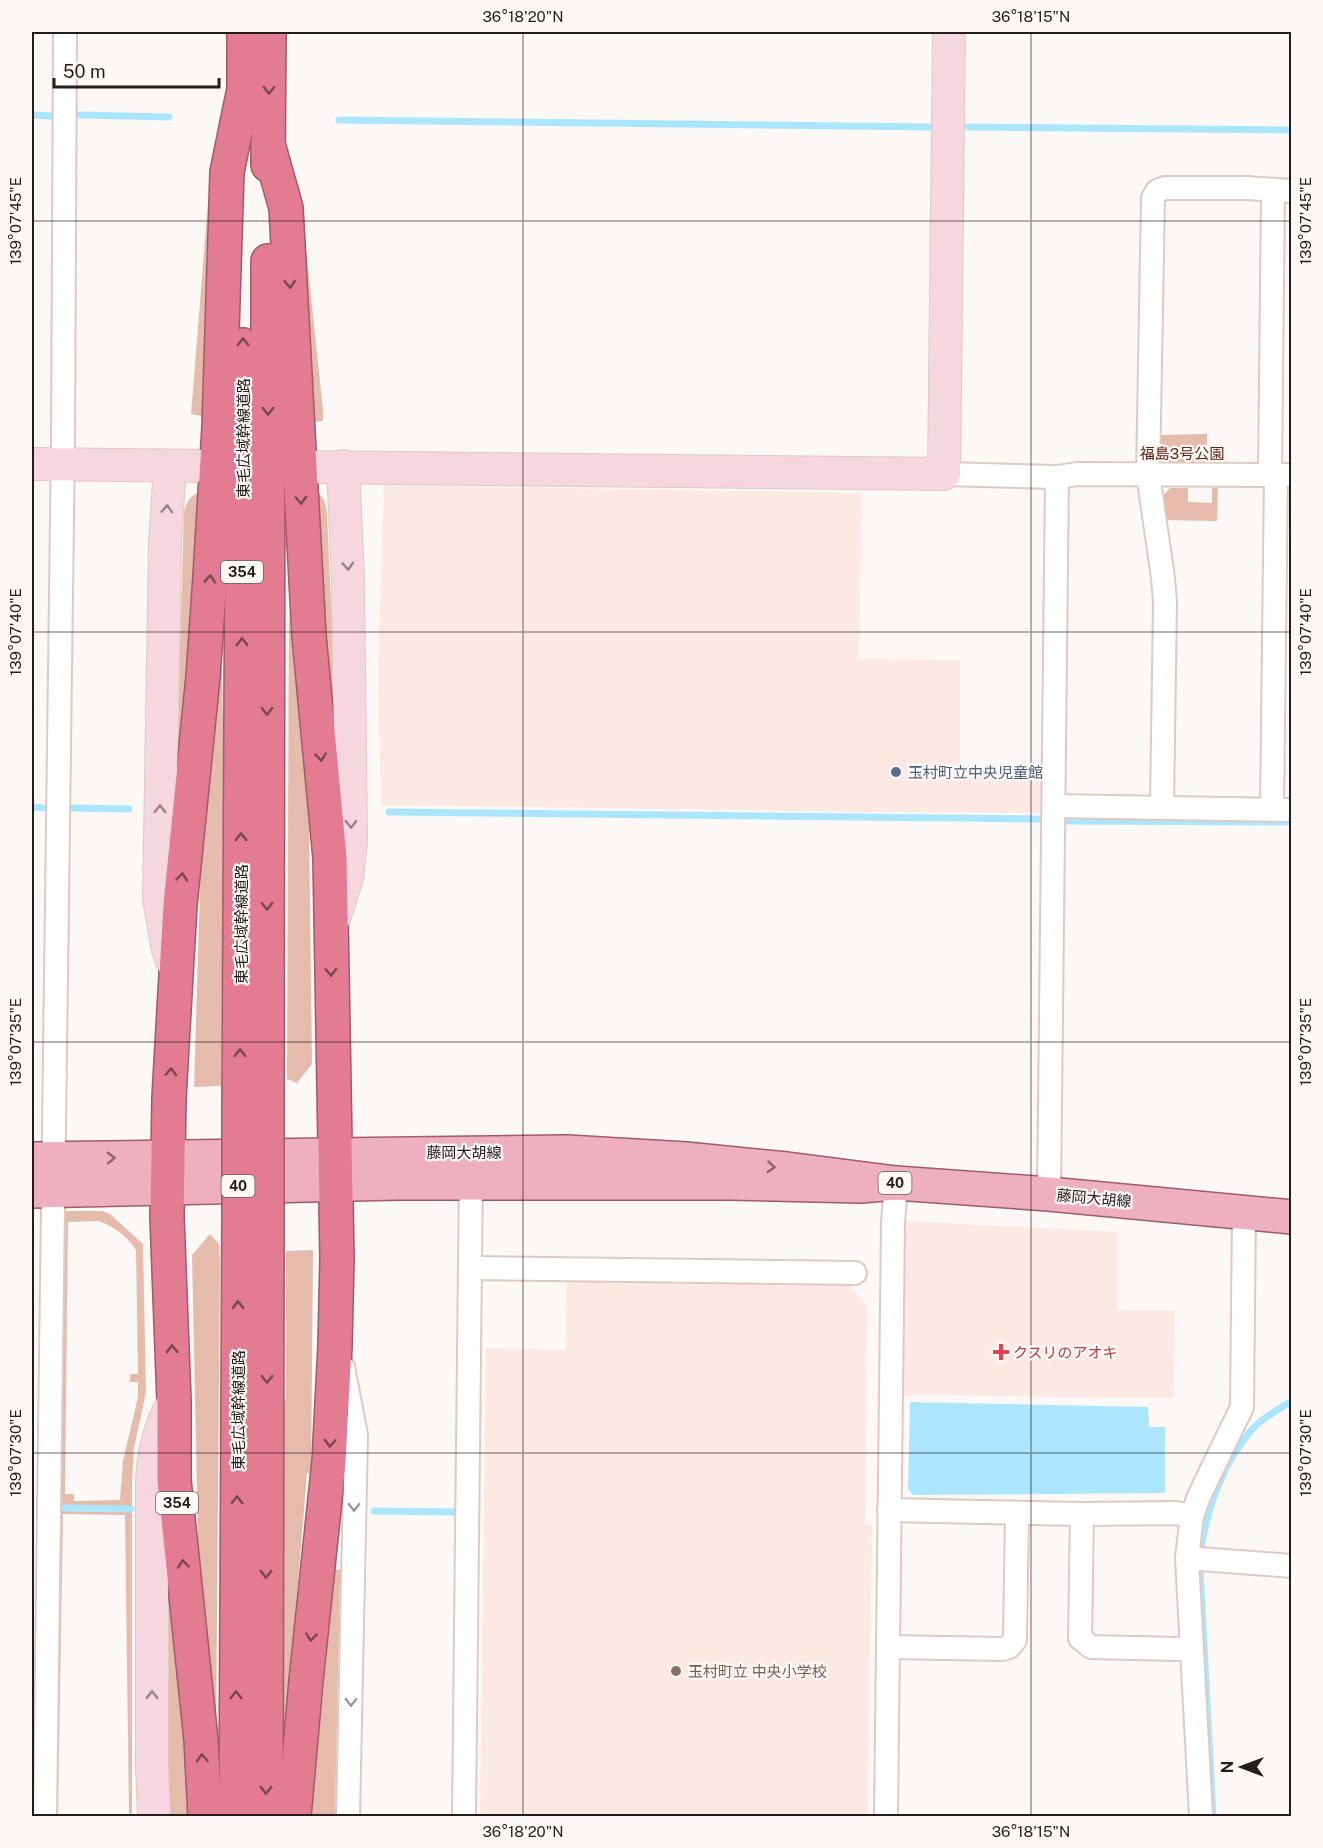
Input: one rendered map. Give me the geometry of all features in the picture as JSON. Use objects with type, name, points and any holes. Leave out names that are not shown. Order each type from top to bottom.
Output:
[{"type":"highway","name":"東毛広域幹線道路","points":[[244,32],[253,1215],[266,1816]]},
{"type":"highway","name":"東毛広域幹線道路","points":[[253,1112],[269,32]]},
{"type":"highway","name":"354","points":[[205,1816],[201,1740],[174,1480],[175,971],[188,806],[203,677],[210,577],[219,427],[227,172],[244,89]]},
{"type":"highway","name":"354","points":[[268,144],[286,208],[309,636],[326,801],[332,930],[329,1171],[336,1216],[335,1346],[329,1461],[294,1816]]},
{"type":"highway","name":"東毛広域幹線道路","points":[[236,1816],[253,1215]]},
{"type":"main road","name":"藤岡大胡線","points":[[471,1166],[567,1152],[787,1169],[896,1183],[1049,1194],[1292,1217]]},
{"type":"main road","name":"藤岡大胡線","points":[[174,1162],[329,1171]]},
{"type":"main road","name":"藤岡大胡線","points":[[43,1176],[174,1162],[329,1171],[471,1166],[731,1183],[860,1186],[896,1183]]},
{"type":"street","points":[[45,1816],[43,1176],[62,464],[65,32]]},
{"type":"street","points":[[944,474],[950,32]]},
{"type":"street","points":[[1054,806],[1282,809],[1283,619],[1279,475],[1282,191],[1247,188],[1165,188],[1157,191],[1153,198],[1148,474],[1165,602],[1162,807]]},
{"type":"street","points":[[32,464],[206,466]]},
{"type":"street","points":[[170,466],[164,566],[159,899],[168,950],[175,971]]},
{"type":"street","points":[[332,930],[346,876],[351,841],[348,578],[343,466]]},
{"type":"street","points":[[308,467],[1057,477],[1078,474],[1279,475]]},
{"type":"street","points":[[1049,1194],[1057,477]]},
{"type":"street","points":[[464,1816],[471,1166]]},
{"type":"street","points":[[885,1816],[893,1223],[896,1183]]},
{"type":"street","points":[[1201,1816],[1187,1558],[1192,1516],[1213,1465],[1242,1407],[1244,1211]]},
{"type":"street","points":[[471,1268],[855,1273]]},
{"type":"street","points":[[335,1346],[348,1387],[356,1435],[348,1816]]},
{"type":"street","points":[[154,1816],[152,1482],[158,1437],[174,1401]]},
{"type":"street","points":[[889,1510],[1192,1516]]},
{"type":"street","points":[[888,1647],[1003,1649],[1012,1644],[1015,1640],[1017,1514]]},
{"type":"street","points":[[1082,1514],[1080,1638],[1091,1647],[1177,1649],[1192,1647]]},
{"type":"street","points":[[1187,1558],[1292,1566]]},
{"type":"shaded area","points":[[384,485],[862,493],[859,659],[960,660],[960,776],[1043,777],[1043,813],[381,805],[378,673]]},
{"type":"shaded area","points":[[909,1221],[1118,1232],[1118,1310],[1175,1311],[1174,1398],[903,1395],[905,1223]]},
{"type":"shaded area","name":"玉村町立 中央小学校","points":[[567,1278],[847,1282],[867,1306],[865,1524],[872,1525],[868,1816],[480,1816],[486,1348],[566,1350]]},
{"type":"green space","points":[[299,183],[323,410],[323,421],[314,422],[304,258],[297,195]]},
{"type":"green space","points":[[208,203],[202,416],[191,414]]},
{"type":"green space","name":"福島3号公園","points":[[1207,434],[1207,471],[1170,472],[1158,458],[1158,435]]},
{"type":"green space","points":[[1170,488],[1188,488],[1188,502],[1212,503],[1212,488],[1218,488],[1217,521],[1161,520],[1157,502]]},
{"type":"green space","points":[[205,489],[173,885],[184,512],[191,497]]},
{"type":"green space","points":[[317,491],[324,500],[327,512],[341,832],[318,654]]},
{"type":"green space","points":[[289,612],[309,817],[312,1064],[297,1083],[287,1079]]},
{"type":"green space","points":[[222,665],[224,782],[221,1086],[194,1087],[201,856]]},
{"type":"green space","points":[[64,1211],[102,1211],[110,1214],[143,1244],[146,1392],[134,1448],[132,1481],[132,1816],[129,1816],[125,1515],[63,1514],[58,1816],[55,1816]],"holes":[[[98,1221],[120,1232],[136,1250],[138,1374],[130,1374],[130,1382],[138,1382],[138,1397],[123,1461],[120,1500],[74,1501],[74,1494],[65,1494],[68,1222]]]},
{"type":"green space","points":[[210,1234],[219,1244],[220,1261],[216,1731],[199,1585],[192,1255]]},
{"type":"green space","points":[[313,1250],[311,1474],[307,1473],[284,1751],[282,1401],[286,1399],[286,1251]]},
{"type":"green space","points":[[165,1487],[191,1816],[168,1816]]},
{"type":"green space","points":[[331,1569],[343,1570],[344,1577],[340,1577],[335,1816],[311,1816],[329,1631]]},
{"type":"water","points":[[910,1402],[1148,1407],[1149,1427],[1165,1427],[1165,1493],[913,1495],[908,1489]]},
{"type":"waterway","points":[[32,115],[52,116]]},
{"type":"waterway","points":[[80,115],[169,117]]},
{"type":"waterway","points":[[339,120],[929,127]]},
{"type":"waterway","points":[[968,127],[1292,130]]},
{"type":"waterway","points":[[32,807],[43,808]]},
{"type":"waterway","points":[[73,808],[129,809]]},
{"type":"waterway","points":[[389,812],[1039,819]]},
{"type":"waterway","points":[[1069,821],[1292,822]]},
{"type":"waterway","points":[[1200,1553],[1211,1505],[1231,1459],[1254,1427],[1292,1401]]},
{"type":"waterway","points":[[63,1508],[131,1509]]},
{"type":"waterway","points":[[374,1511],[454,1512]]},
{"type":"waterway","points":[[1200,1569],[1213,1816]]},
{"type":"place","name":"玉村町立中央児童館","points":[[896,772]]},
{"type":"place","name":"クスリのアオキ","points":[[1001,1352]]},
{"type":"place","name":"玉村町立 中央小学校","points":[[676,1671]]}]
